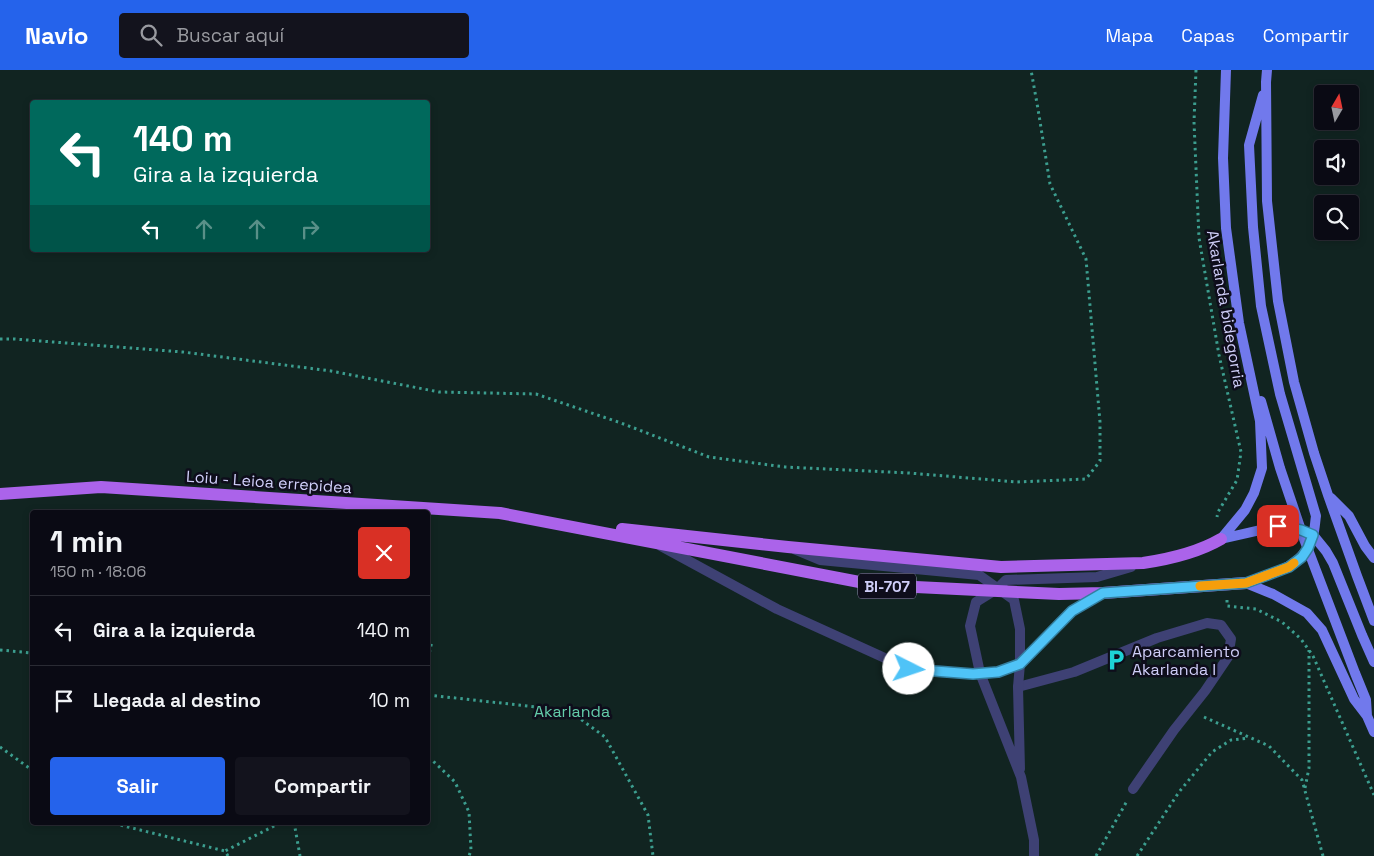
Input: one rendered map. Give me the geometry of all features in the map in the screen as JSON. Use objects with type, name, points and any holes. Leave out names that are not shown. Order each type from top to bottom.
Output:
[{"type":"main road","points":[[1216,542],[1246,510],[1262,468],[1260,421],[1239,323],[1226,228],[1223,158],[1226,70]]},
{"type":"main road","points":[[1267,70],[1267,201],[1278,301],[1294,382],[1314,453],[1356,576],[1374,621]]},
{"type":"main road","points":[[1246,583],[1289,567],[1302,557],[1313,535],[1316,516],[1280,394],[1261,306],[1253,227],[1249,145],[1266,82]]},
{"type":"main road","points":[[1245,353],[1264,408],[1280,468],[1301,530],[1354,673],[1366,700],[1367,716]]},
{"type":"main road","name":"Loiu - Leioa errepidea","points":[[0,494],[101,487],[490,512],[535,519]]},
{"type":"main road","points":[[1328,495],[1349,516],[1365,546],[1374,558]]},
{"type":"main road","name":"BI-707","points":[[535,519],[1001,567],[1143,563],[1165,560],[1216,542]]},
{"type":"main road","name":"BI-707","points":[[535,519],[875,585],[1059,594],[1103,593],[1246,583]]},
{"type":"main road","points":[[1216,542],[1278,526],[1301,530],[1313,535],[1333,563],[1374,662]]},
{"type":"main road","points":[[1246,583],[1273,594],[1307,613],[1322,630],[1354,699],[1367,716],[1374,732]]},
{"type":"street","points":[[654,542],[777,609],[909,669],[973,674],[998,672],[1020,664],[1072,611],[1103,593]]},
{"type":"street","points":[[788,546],[820,560],[979,575],[997,591],[1014,600],[1020,629],[1018,687],[1021,777],[1034,840],[1034,856]]},
{"type":"street","points":[[1021,777],[980,673],[970,626],[976,602],[997,591],[1006,580],[1097,576],[1143,563]]},
{"type":"street","points":[[1018,687],[1074,672],[1165,636],[1207,623],[1221,625],[1231,640],[1228,657],[1133,789]]},
{"type":"path","points":[[0,339],[183,352],[331,371],[439,392],[536,394],[621,423],[709,457],[776,466],[909,473],[1017,482],[1086,479],[1100,461],[1100,422],[1086,259],[1050,184],[1030,70]]},
{"type":"path","name":"Akarlanda bidegorria","points":[[1196,70],[1194,122],[1199,238],[1219,355],[1242,452],[1237,480],[1218,512],[1216,542]]},
{"type":"path","points":[[1227,584],[1228,606],[1256,609],[1282,622],[1309,649],[1374,795]]},
{"type":"path","points":[[430,650],[432,641]]},
{"type":"path","points":[[1305,791],[1309,768],[1309,649]]},
{"type":"path","points":[[0,650],[30,653]]},
{"type":"path","points":[[430,695],[546,708],[578,718],[605,737],[648,815],[653,856]]},
{"type":"path","points":[[1189,711],[1269,746],[1302,780],[1323,856]]},
{"type":"path","points":[[1137,856],[1180,792],[1212,752],[1231,740],[1251,738]]},
{"type":"path","points":[[0,747],[30,769]]},
{"type":"path","points":[[430,759],[455,782],[469,812],[471,850],[469,856]]},
{"type":"path","points":[[1096,856],[1133,789]]},
{"type":"path","points":[[120,825],[225,851],[276,825]]},
{"type":"path","points":[[295,825],[300,856]]},
{"type":"path","points":[[225,851],[228,856]]},
{"type":"green space","name":"Akarlanda","points":[[0,70],[1374,70],[1374,856],[0,856]]},
{"type":"slow traffic","points":[[1200,586],[1246,583],[1289,567],[1294,563]]},
{"type":"place","name":"Aparcamiento Akarlanda I","points":[[1116,660]]},
{"type":"route","points":[[909,669],[973,674],[998,672],[1020,664],[1072,611],[1103,593],[1246,583],[1289,567],[1302,557],[1313,535],[1301,530],[1278,526]]}]
